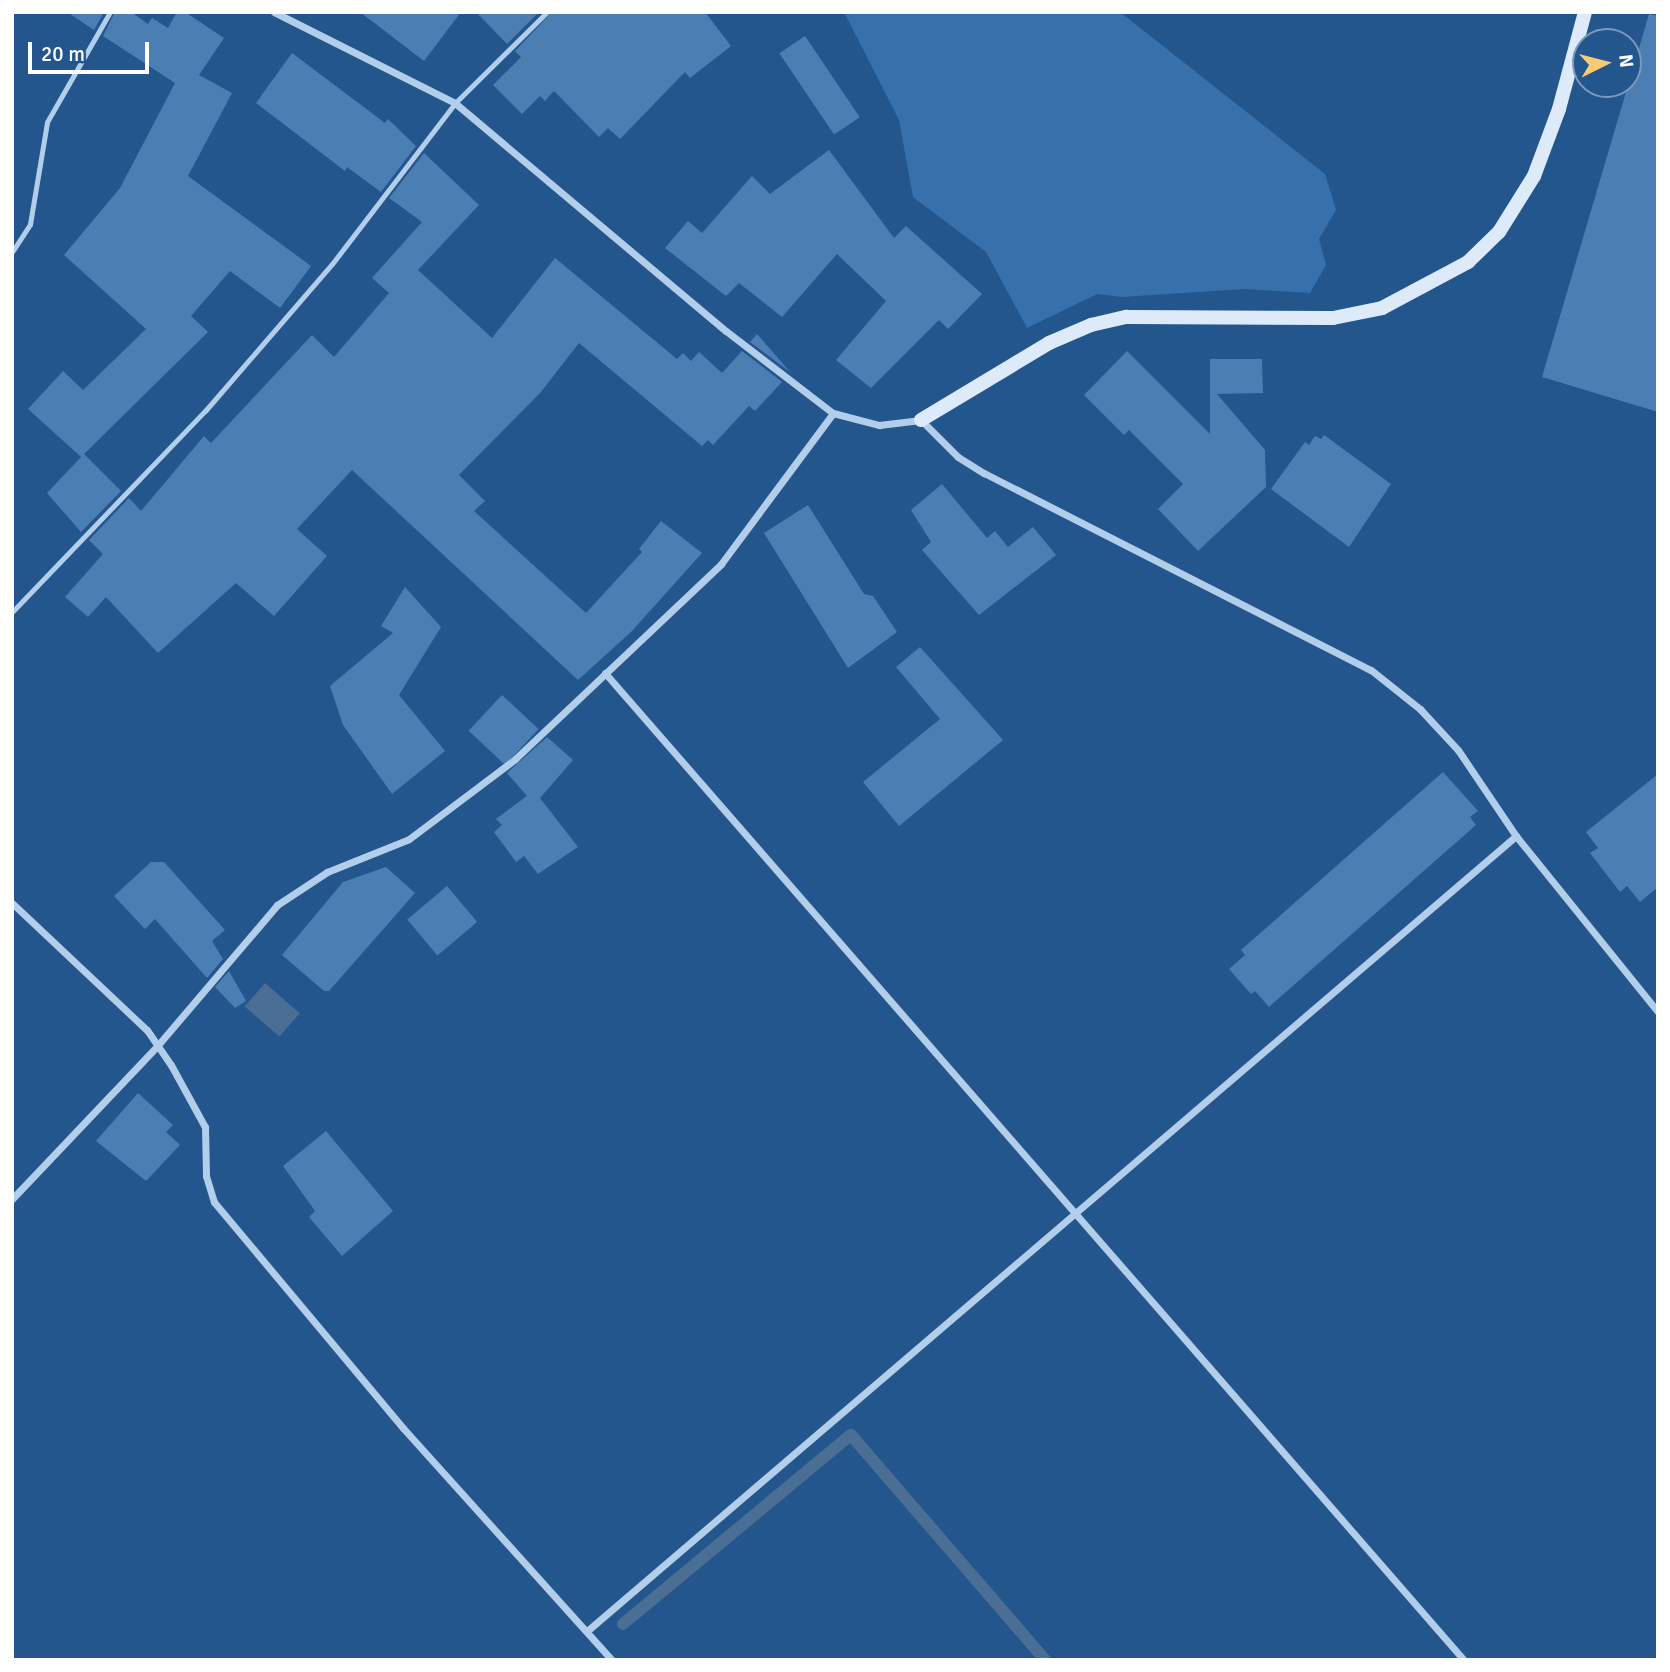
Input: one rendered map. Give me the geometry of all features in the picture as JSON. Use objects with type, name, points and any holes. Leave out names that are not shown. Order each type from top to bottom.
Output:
[{"type":"street","points":[[274,12],[455,103],[726,331],[833,413],[880,425],[921,420],[1049,343],[1091,325],[1128,317],[1333,318],[1382,308],[1468,262],[1499,232],[1534,176],[1559,109],[1584,12]]},
{"type":"street","points":[[12,1199],[158,1045],[276,905],[327,872],[409,839],[515,759],[721,564],[833,413]]},
{"type":"street","points":[[921,420],[958,457],[984,473],[1371,670],[1420,709],[1458,750],[1516,836],[1658,1012]]},
{"type":"street","points":[[605,673],[1464,1660]]},
{"type":"street","points":[[587,1631],[1516,836]]},
{"type":"street","points":[[12,903],[147,1030],[158,1045],[205,1127],[206,1176],[214,1202],[403,1428],[612,1660]]},
{"type":"lane","points":[[12,252],[30,224],[47,122],[110,12]]},
{"type":"lane","points":[[12,612],[205,411],[332,264],[455,103],[547,12]]},
{"type":"shaded area","points":[[844,12],[1120,12],[1325,174],[1336,210],[1319,239],[1326,265],[1310,293],[1245,289],[1122,297],[1097,294],[1027,328],[986,252],[913,197],[899,120]]},
{"type":"shaded area","points":[[265,983],[300,1013],[279,1037],[245,1006]]},
{"type":"building","points":[[67,12],[104,12],[94,30]]},
{"type":"building","points":[[115,12],[131,12],[148,24],[152,18],[168,28],[177,12],[185,12],[224,38],[199,75],[232,93],[188,176],[311,266],[280,308],[230,271],[191,316],[208,332],[84,454],[121,491],[81,532],[47,493],[81,457],[28,409],[63,371],[83,390],[146,329],[64,255],[120,188],[175,83],[103,36]]},
{"type":"building","points":[[360,12],[461,12],[424,61]]},
{"type":"building","points":[[476,12],[539,12],[507,44]]},
{"type":"building","points":[[552,12],[705,12],[731,46],[690,78],[685,72],[620,139],[608,128],[599,137],[554,91],[545,101],[540,96],[522,114],[493,85],[521,57],[515,51]]},
{"type":"building","points":[[1649,14],[1658,16],[1658,412],[1542,377],[1624,98],[1642,98],[1642,38]]},
{"type":"building","points":[[805,36],[860,117],[834,135],[779,53]]},
{"type":"building","points":[[292,53],[385,123],[388,119],[416,146],[381,192],[347,167],[345,171],[256,103]]},
{"type":"building","points":[[829,150],[894,238],[906,226],[982,294],[948,329],[939,320],[871,388],[836,360],[886,301],[837,254],[782,317],[739,283],[726,296],[665,248],[688,221],[702,233],[752,176],[770,194]]},
{"type":"building","points":[[424,153],[479,205],[418,270],[492,338],[555,258],[677,359],[683,353],[691,361],[699,352],[722,373],[742,351],[782,382],[755,411],[749,406],[713,445],[708,440],[702,446],[579,343],[541,392],[459,475],[485,501],[474,511],[586,613],[642,552],[639,549],[661,521],[702,553],[631,632],[578,680],[352,470],[297,529],[327,556],[274,616],[236,583],[158,653],[106,597],[88,617],[65,597],[103,554],[89,540],[129,498],[141,511],[204,436],[211,443],[312,335],[334,357],[389,293],[372,278],[422,222],[389,198]]},
{"type":"building","points":[[757,334],[790,372],[750,342]]},
{"type":"building","points":[[1127,351],[1210,434],[1210,359],[1262,359],[1263,393],[1217,394],[1265,450],[1266,487],[1198,551],[1158,509],[1183,484],[1129,430],[1124,435],[1084,395]]},
{"type":"building","points":[[1324,435],[1391,484],[1349,547],[1271,489],[1305,442],[1309,445],[1315,436],[1321,439]]},
{"type":"building","points":[[942,484],[987,538],[995,531],[1008,547],[1033,527],[1056,555],[979,615],[922,550],[931,542],[911,510]]},
{"type":"building","points":[[808,505],[864,594],[873,596],[897,632],[848,668],[764,533]]},
{"type":"building","points":[[405,587],[441,627],[399,695],[445,751],[392,794],[343,725],[330,686],[393,633],[381,626]]},
{"type":"building","points":[[920,647],[1003,740],[899,826],[863,782],[940,719],[896,667]]},
{"type":"building","points":[[502,695],[539,729],[505,765],[469,731]]},
{"type":"building","points":[[547,737],[573,760],[540,798],[578,847],[538,874],[524,856],[516,862],[494,832],[502,825],[496,819],[527,796],[507,773]]},
{"type":"building","points":[[1443,772],[1478,811],[1470,817],[1476,825],[1269,1007],[1255,991],[1251,994],[1229,969],[1245,955],[1241,950]]},
{"type":"building","points":[[1658,774],[1658,887],[1640,902],[1627,886],[1620,892],[1590,853],[1598,848],[1586,832]]},
{"type":"building","points":[[151,862],[164,862],[225,930],[212,941],[223,959],[207,978],[155,919],[145,929],[114,896]]},
{"type":"building","points":[[386,867],[415,893],[329,991],[324,991],[282,955],[343,882]]},
{"type":"building","points":[[447,886],[477,922],[437,955],[407,919]]},
{"type":"building","points":[[229,971],[246,1001],[235,1008],[215,987]]},
{"type":"building","points":[[138,1093],[173,1125],[166,1132],[180,1145],[146,1181],[96,1141]]},
{"type":"building","points":[[326,1131],[393,1211],[342,1256],[309,1217],[315,1211],[283,1166]]},
{"type":"waterway","points":[[623,1624],[851,1435],[1045,1660]]}]
